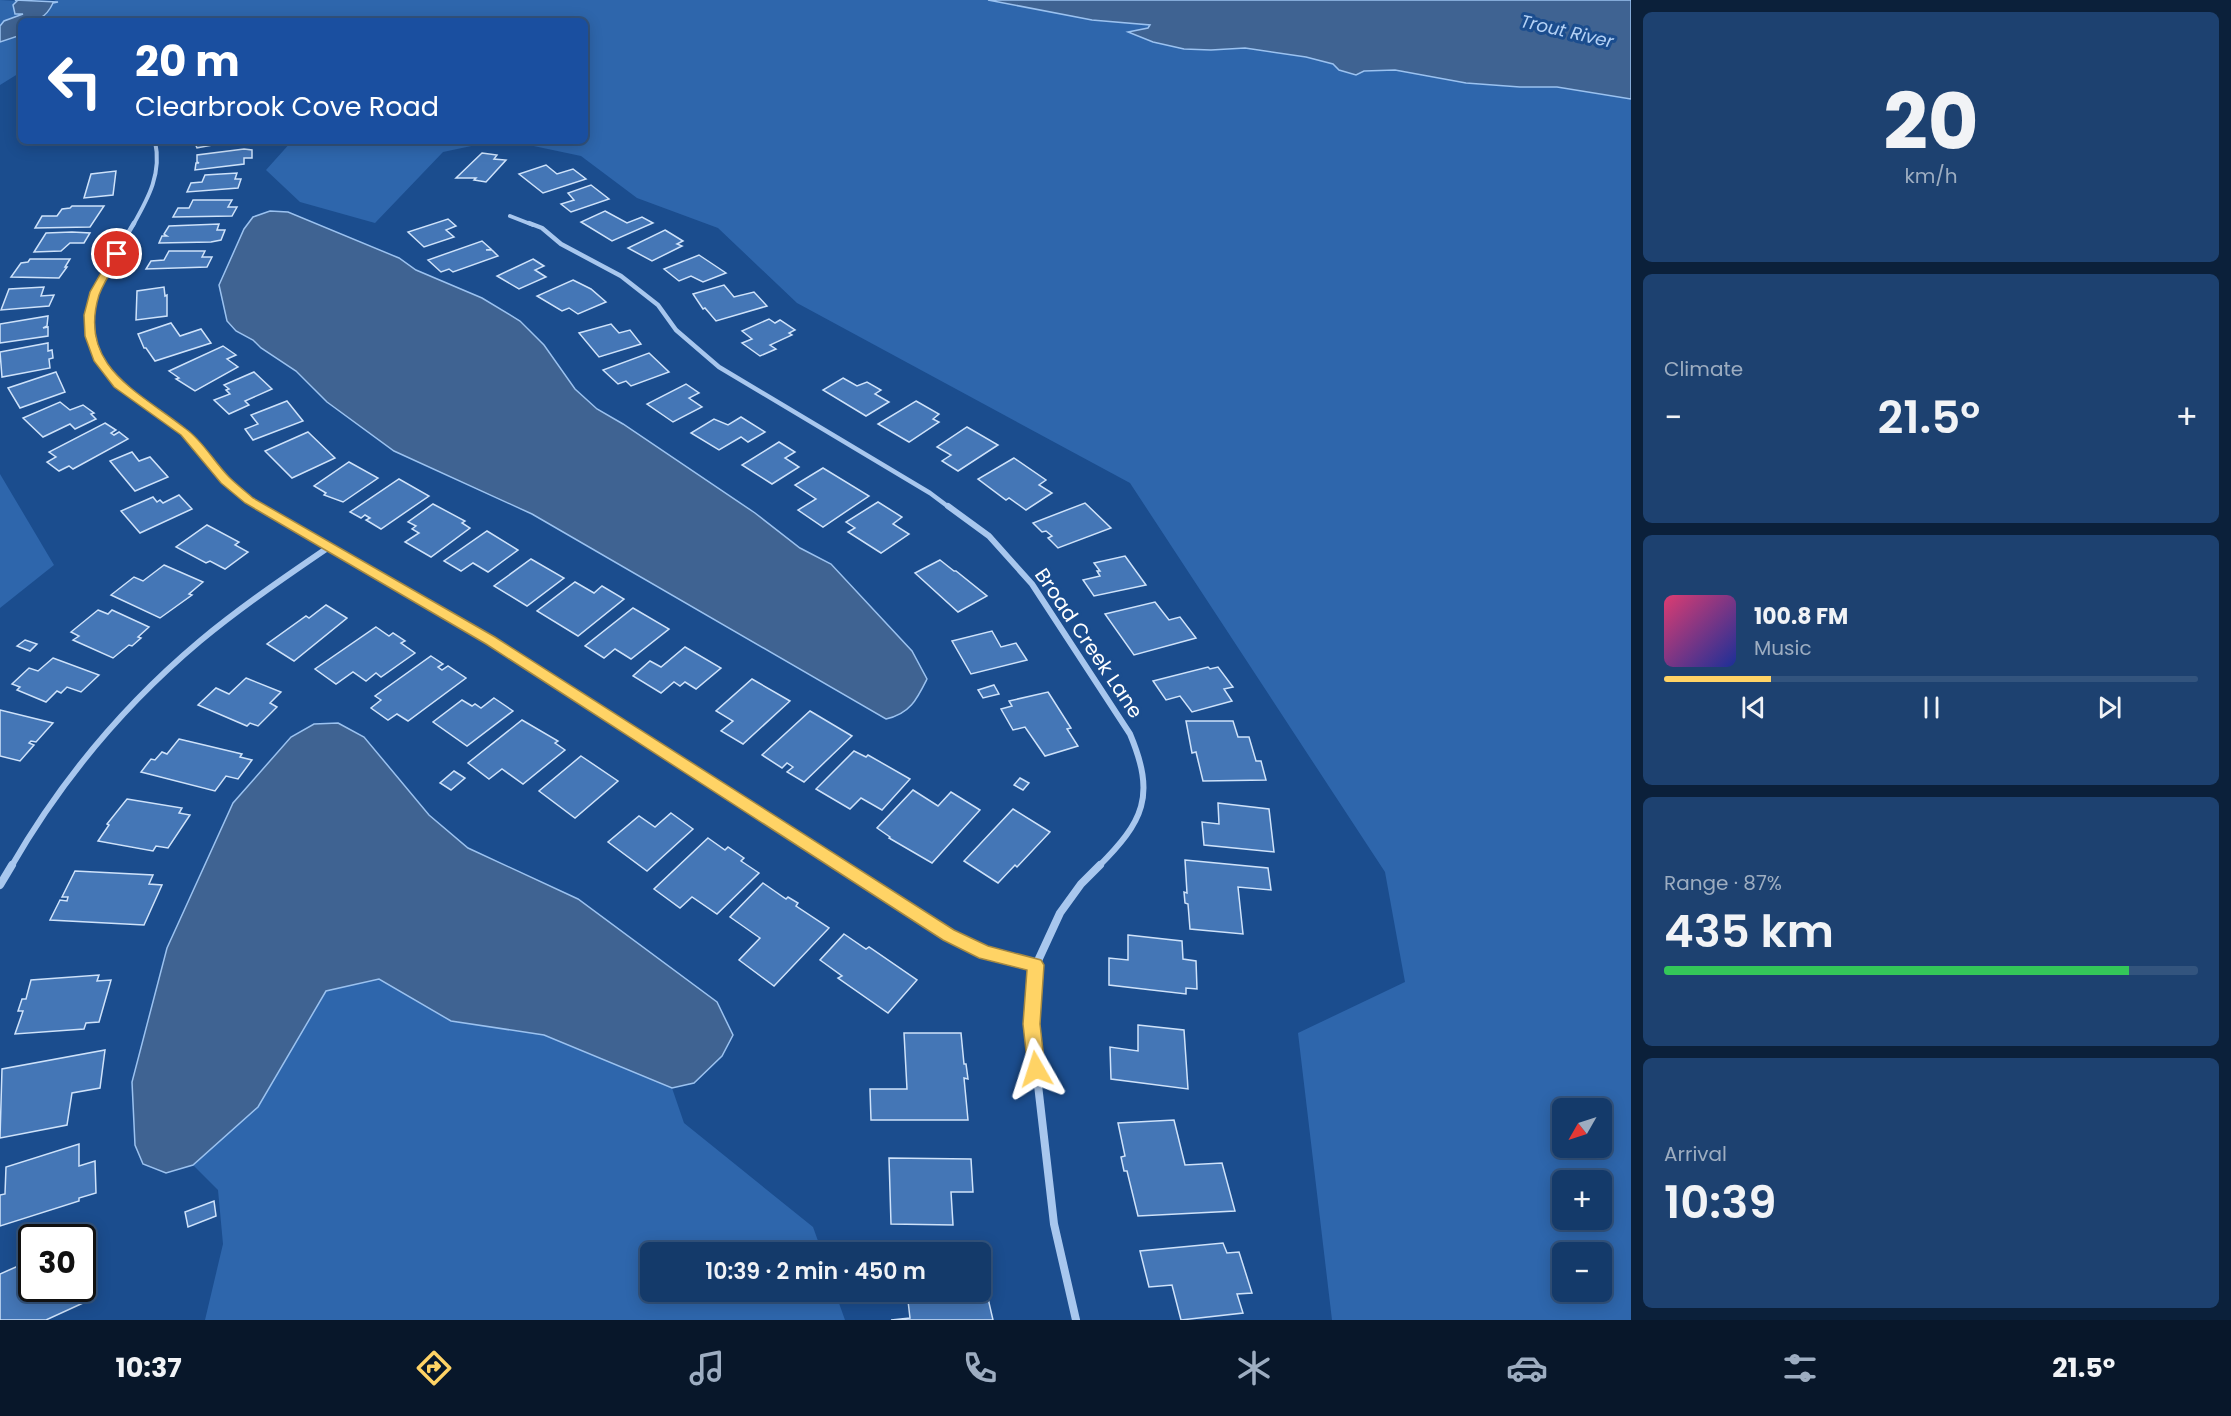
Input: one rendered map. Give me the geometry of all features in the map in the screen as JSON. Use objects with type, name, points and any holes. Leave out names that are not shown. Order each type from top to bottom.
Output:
[{"type":"street","points":[[156,144],[159,154],[155,184],[95,292],[89,315],[90,336],[100,361],[118,385],[185,433],[226,481],[249,500],[490,640],[949,935],[985,953],[1036,965]]},
{"type":"street","name":"Broad Creek Lane","points":[[510,216],[542,228],[561,244],[621,276],[650,298],[676,330],[719,367],[953,508],[989,536],[1032,584],[1130,734],[1141,760],[1144,785],[1139,814],[1126,839],[1081,884],[1060,913],[1036,965],[1031,1024],[1054,1224],[1076,1320]]},
{"type":"street","points":[[0,885],[23,843],[86,757],[133,705],[182,657],[237,611],[329,547]]},
{"type":"shaded area","points":[[0,0],[18,1],[15,13],[23,14],[4,21],[0,26]]},
{"type":"shaded area","points":[[54,0],[988,0],[1092,20],[1151,25],[1149,28],[1130,32],[1211,50],[1245,48],[1306,57],[1333,64],[1339,70],[1356,75],[1364,71],[1395,70],[1466,83],[1557,87],[1631,99],[1631,1320],[1332,1320],[1298,1033],[1405,982],[1385,872],[1130,483],[797,303],[718,228],[637,198],[581,156],[524,144],[588,144],[588,18],[41,18],[48,13],[50,6],[56,1]]},
{"type":"shaded area","points":[[18,36],[18,74],[0,85],[0,42]]},
{"type":"shaded area","points":[[289,144],[481,144],[443,152],[375,223],[300,202],[266,170]]},
{"type":"shaded area","points":[[0,474],[54,565],[0,608]]},
{"type":"shaded area","points":[[379,979],[451,1021],[544,1035],[672,1088],[684,1123],[813,1227],[818,1242],[640,1242],[640,1302],[839,1302],[845,1320],[205,1320],[223,1244],[218,1190],[193,1165],[258,1107],[326,991]]},
{"type":"water","points":[[15,0],[58,2],[53,3],[41,18],[18,18],[18,36],[0,42],[0,26],[4,21],[23,14],[15,14],[13,5],[17,1]]},
{"type":"water","name":"Trout River","points":[[988,0],[1631,0],[1631,99],[1557,87],[1466,83],[1395,70],[1364,71],[1356,75],[1339,70],[1333,64],[1306,57],[1245,48],[1184,49],[1153,42],[1128,32],[1148,28],[1150,25],[1092,20]]},
{"type":"water","points":[[270,211],[288,212],[399,258],[416,270],[482,298],[520,321],[544,345],[575,389],[597,409],[755,513],[800,548],[831,564],[912,651],[927,679],[912,705],[894,717],[886,719],[532,514],[394,451],[327,402],[296,371],[261,348],[253,340],[236,331],[227,321],[219,285],[244,229],[253,217]]},
{"type":"water","points":[[338,723],[364,737],[429,815],[468,848],[578,899],[717,1002],[733,1035],[722,1056],[694,1083],[672,1088],[544,1035],[451,1021],[379,979],[326,991],[258,1107],[193,1165],[166,1173],[143,1164],[135,1145],[132,1082],[167,948],[233,803],[291,737],[314,724]]},
{"type":"building","points":[[195,144],[218,144],[197,148]]},
{"type":"building","points":[[252,150],[252,158],[244,158],[244,164],[195,170],[196,163],[199,163],[197,155]]},
{"type":"building","points":[[482,153],[497,155],[494,159],[506,160],[486,182],[474,180],[476,178],[456,178]]},
{"type":"building","points":[[546,165],[557,174],[573,169],[586,179],[543,193],[519,174]]},
{"type":"building","points":[[116,171],[113,195],[84,198],[91,174]]},
{"type":"building","points":[[237,173],[235,179],[241,179],[238,188],[187,192],[191,183],[202,182],[205,175]]},
{"type":"building","points":[[591,185],[609,199],[571,212],[561,204],[574,200],[568,193]]},
{"type":"building","points":[[193,200],[232,200],[228,207],[237,207],[232,216],[173,217],[178,208],[189,208]]},
{"type":"building","points":[[72,206],[104,206],[90,227],[35,228],[42,216],[57,216],[62,209]]},
{"type":"building","points":[[605,211],[627,223],[642,217],[653,223],[612,241],[581,222]]},
{"type":"building","points":[[448,219],[456,226],[446,230],[454,237],[424,247],[408,232]]},
{"type":"building","points":[[219,224],[217,230],[225,230],[221,240],[159,243],[162,236],[167,236],[164,234],[169,226]]},
{"type":"building","points":[[665,230],[683,241],[677,244],[682,246],[652,261],[628,248]]},
{"type":"building","points":[[46,233],[90,233],[84,243],[70,243],[61,251],[34,252]]},
{"type":"building","points":[[482,241],[491,249],[486,250],[492,250],[498,256],[453,272],[449,269],[441,272],[428,260]]},
{"type":"building","points":[[169,251],[205,251],[202,257],[212,257],[207,267],[146,269],[151,261],[164,260]]},
{"type":"building","points":[[699,255],[726,273],[703,282],[691,276],[679,281],[664,269]]},
{"type":"building","points":[[30,259],[70,259],[59,278],[11,277],[21,263],[28,262]]},
{"type":"building","points":[[533,259],[544,266],[535,270],[546,277],[519,289],[497,276]]},
{"type":"building","points":[[573,280],[591,289],[606,302],[578,314],[569,308],[562,311],[537,296]]},
{"type":"building","points":[[724,285],[734,297],[754,292],[767,306],[716,321],[705,308],[703,309],[693,294]]},
{"type":"building","points":[[44,287],[41,296],[54,295],[49,306],[1,310],[9,289]]},
{"type":"building","points":[[164,287],[165,296],[167,295],[167,316],[136,320],[137,291]]},
{"type":"building","points":[[48,316],[47,326],[43,328],[48,327],[48,336],[0,343],[0,324]]},
{"type":"building","points":[[769,319],[775,323],[780,320],[795,330],[789,333],[792,335],[770,345],[776,349],[760,356],[742,343],[752,339],[742,331]]},
{"type":"building","points":[[171,323],[180,336],[201,329],[211,343],[155,361],[144,348],[138,334]]},
{"type":"building","points":[[611,324],[619,333],[630,330],[641,344],[599,357],[579,333]]},
{"type":"building","points":[[48,343],[48,351],[52,350],[53,358],[49,359],[50,368],[2,377],[0,352]]},
{"type":"building","points":[[223,346],[236,355],[227,359],[238,367],[195,391],[176,379],[179,378],[169,371]]},
{"type":"building","points":[[649,353],[669,372],[631,386],[626,381],[618,384],[603,370]]},
{"type":"building","points":[[56,372],[65,392],[20,408],[8,388]]},
{"type":"building","points":[[254,372],[272,389],[245,401],[249,405],[229,414],[214,400],[230,394],[226,390],[229,389],[224,385]]},
{"type":"building","points":[[843,378],[857,386],[867,382],[881,390],[875,394],[889,402],[866,416],[823,390]]},
{"type":"building","points":[[686,384],[699,393],[689,398],[702,407],[673,422],[647,404]]},
{"type":"building","points":[[287,401],[303,421],[253,440],[245,429],[258,424],[251,415]]},
{"type":"building","points":[[916,401],[939,414],[933,419],[939,422],[909,442],[878,424]]},
{"type":"building","points":[[60,402],[70,410],[83,405],[94,413],[91,414],[96,419],[75,429],[70,424],[43,437],[23,418]]},
{"type":"building","points":[[741,417],[765,432],[748,442],[741,437],[719,450],[691,433],[714,419],[728,425]]},
{"type":"building","points":[[105,423],[116,430],[111,433],[114,435],[119,432],[128,439],[73,469],[69,466],[59,471],[47,462],[56,457],[49,452]]},
{"type":"building","points":[[967,427],[998,445],[958,471],[942,461],[951,455],[937,447]]},
{"type":"building","points":[[308,432],[335,458],[292,478],[265,451]]},
{"type":"building","points":[[779,442],[795,452],[785,458],[799,467],[772,484],[742,465]]},
{"type":"building","points":[[132,452],[139,461],[150,457],[168,477],[135,491],[110,461]]},
{"type":"building","points":[[1014,458],[1046,480],[1039,485],[1052,493],[1026,510],[1009,498],[1006,500],[978,479]]},
{"type":"building","points":[[349,462],[378,478],[343,502],[324,495],[326,493],[314,486]]},
{"type":"building","points":[[823,468],[869,496],[823,527],[798,510],[816,499],[795,485]]},
{"type":"building","points":[[399,479],[429,496],[381,529],[366,520],[370,518],[365,515],[361,518],[350,512]]},
{"type":"building","points":[[179,495],[192,509],[140,533],[121,511],[153,497],[157,502],[160,500],[163,503]]},
{"type":"building","points":[[878,502],[902,517],[893,524],[909,534],[881,553],[848,532],[855,528],[846,522]]},
{"type":"building","points":[[1085,503],[1111,528],[1058,548],[1048,538],[1052,536],[1046,531],[1042,532],[1033,523]]},
{"type":"building","points":[[433,504],[465,521],[462,523],[470,528],[431,557],[405,542],[419,533],[412,529],[416,526],[408,522]]},
{"type":"building","points":[[207,525],[239,542],[235,545],[248,552],[225,569],[210,561],[206,563],[176,547]]},
{"type":"building","points":[[487,531],[518,550],[488,572],[473,563],[461,571],[444,561]]},
{"type":"building","points":[[1125,556],[1146,585],[1094,596],[1083,580],[1100,576],[1097,571],[1100,571],[1094,563]]},
{"type":"building","points":[[531,559],[564,578],[527,606],[494,586]]},
{"type":"building","points":[[940,560],[987,596],[958,612],[915,573]]},
{"type":"building","points":[[164,565],[203,582],[189,594],[192,595],[160,618],[111,595],[134,577],[143,581]]},
{"type":"building","points":[[575,582],[594,593],[602,586],[624,599],[578,636],[537,611]]},
{"type":"building","points":[[1155,602],[1169,620],[1180,617],[1196,638],[1134,655],[1105,614]]},
{"type":"building","points":[[326,605],[347,618],[294,661],[267,644],[306,616],[309,618]]},
{"type":"building","points":[[633,608],[669,629],[631,659],[615,649],[604,658],[585,646]]},
{"type":"building","points":[[98,610],[108,614],[112,610],[149,627],[132,646],[129,645],[113,658],[73,640],[79,636],[71,632]]},
{"type":"building","points":[[376,627],[389,636],[393,633],[405,641],[401,643],[415,653],[381,677],[376,673],[366,681],[353,672],[336,684],[315,669]]},
{"type":"building","points":[[992,631],[1001,647],[1016,643],[1027,660],[971,674],[952,641]]},
{"type":"building","points":[[25,640],[37,644],[30,651],[17,646]]},
{"type":"building","points":[[685,647],[721,668],[696,689],[685,682],[680,686],[674,682],[661,693],[633,676],[650,661],[661,667]]},
{"type":"building","points":[[431,656],[443,664],[438,667],[442,670],[448,666],[466,678],[408,721],[397,714],[388,720],[371,708],[381,700],[375,696]]},
{"type":"building","points":[[53,658],[99,675],[81,692],[67,687],[61,693],[57,691],[46,702],[17,690],[20,687],[12,684],[29,668],[38,671]]},
{"type":"building","points":[[1208,667],[1210,669],[1218,667],[1233,687],[1224,689],[1232,701],[1192,712],[1180,696],[1166,700],[1153,681]]},
{"type":"building","points":[[246,678],[281,692],[270,703],[277,707],[258,726],[250,723],[247,726],[198,705],[216,688],[229,694]]},
{"type":"building","points":[[752,679],[790,701],[743,744],[721,731],[733,721],[716,711]]},
{"type":"building","points":[[994,685],[999,694],[983,698],[978,690]]},
{"type":"building","points":[[1048,692],[1071,728],[1067,729],[1078,746],[1045,756],[1025,727],[1013,730],[1001,709],[1012,706],[1009,701]]},
{"type":"building","points":[[494,698],[513,711],[467,746],[433,722],[462,700],[481,708]]},
{"type":"building","points":[[0,710],[53,723],[36,742],[29,743],[34,745],[20,761],[0,756]]},
{"type":"building","points":[[810,711],[852,736],[804,782],[787,772],[793,767],[787,763],[782,768],[762,755]]},
{"type":"building","points":[[522,720],[558,741],[555,743],[565,750],[523,784],[502,769],[489,779],[468,763]]},
{"type":"building","points":[[1186,721],[1233,721],[1238,737],[1249,737],[1256,761],[1261,761],[1266,780],[1203,781],[1196,752],[1192,753]]},
{"type":"building","points":[[179,739],[242,754],[240,757],[252,760],[238,779],[226,776],[215,791],[141,772],[151,759],[155,760],[162,752],[167,754]]},
{"type":"building","points":[[854,751],[866,757],[868,755],[910,779],[882,810],[861,798],[850,809],[816,789]]},
{"type":"building","points":[[581,756],[618,781],[575,818],[539,791]]},
{"type":"building","points":[[454,771],[465,778],[451,790],[440,783]]},
{"type":"building","points":[[1020,778],[1029,783],[1023,790],[1014,785]]},
{"type":"building","points":[[913,790],[938,806],[951,792],[980,810],[932,863],[889,838],[877,828]]},
{"type":"building","points":[[127,799],[182,808],[179,813],[190,815],[168,848],[156,846],[153,851],[98,841],[109,825],[107,824]]},
{"type":"building","points":[[1218,803],[1269,809],[1274,852],[1204,845],[1202,822],[1219,824]]},
{"type":"building","points":[[1013,809],[1050,832],[1017,867],[1015,865],[998,883],[964,861]]},
{"type":"building","points":[[671,813],[693,829],[647,871],[608,842],[639,816],[655,827]]},
{"type":"building","points":[[708,838],[725,850],[728,847],[744,858],[741,861],[759,873],[717,914],[692,897],[680,908],[654,889]]},
{"type":"building","points":[[1185,860],[1268,868],[1271,890],[1238,887],[1243,934],[1190,929],[1188,904],[1185,903],[1184,892],[1187,893]]},
{"type":"building","points":[[75,871],[153,875],[149,884],[162,885],[144,925],[50,920],[60,900],[67,901],[68,897],[62,897]]},
{"type":"building","points":[[763,883],[786,899],[788,897],[798,903],[796,906],[829,928],[774,986],[739,960],[760,938],[730,917]]},
{"type":"building","points":[[844,934],[866,949],[869,947],[917,980],[888,1013],[838,978],[842,976],[820,960]]},
{"type":"building","points":[[1128,935],[1182,941],[1183,959],[1196,961],[1197,989],[1186,988],[1186,994],[1109,985],[1109,958],[1128,960]]},
{"type":"building","points":[[99,975],[97,981],[111,980],[99,1022],[86,1023],[84,1029],[15,1034],[23,1011],[18,1011],[22,999],[26,999],[31,980]]},
{"type":"building","points":[[1138,1025],[1184,1030],[1188,1089],[1111,1079],[1110,1047],[1138,1051]]},
{"type":"building","points":[[904,1033],[961,1033],[968,1079],[964,1078],[968,1120],[871,1120],[870,1089],[907,1089]]},
{"type":"building","points":[[105,1050],[100,1088],[72,1093],[67,1125],[0,1138],[2,1069]]},
{"type":"building","points":[[1174,1120],[1185,1165],[1222,1163],[1235,1211],[1138,1216],[1127,1171],[1124,1171],[1121,1157],[1125,1156],[1118,1123]]},
{"type":"building","points":[[79,1144],[79,1166],[95,1161],[96,1193],[79,1198],[79,1201],[0,1226],[0,1195],[5,1194],[6,1167]]},
{"type":"building","points":[[889,1158],[971,1159],[973,1192],[951,1192],[953,1225],[891,1224]]},
{"type":"building","points":[[214,1201],[216,1216],[188,1227],[185,1212]]},
{"type":"building","points":[[1223,1243],[1227,1253],[1239,1252],[1252,1293],[1237,1294],[1243,1313],[1181,1320],[1172,1285],[1149,1287],[1140,1251]]},
{"type":"building","points":[[18,1266],[18,1302],[85,1302],[46,1320],[0,1320],[0,1274]]},
{"type":"building","points":[[908,1302],[989,1302],[993,1320],[891,1320],[910,1318]]},
{"type":"route","points":[[117,254],[95,292],[89,315],[90,336],[100,361],[118,385],[185,433],[226,481],[249,500],[490,640],[949,935],[985,953],[1036,965],[1031,1024],[1036,1069]]}]
